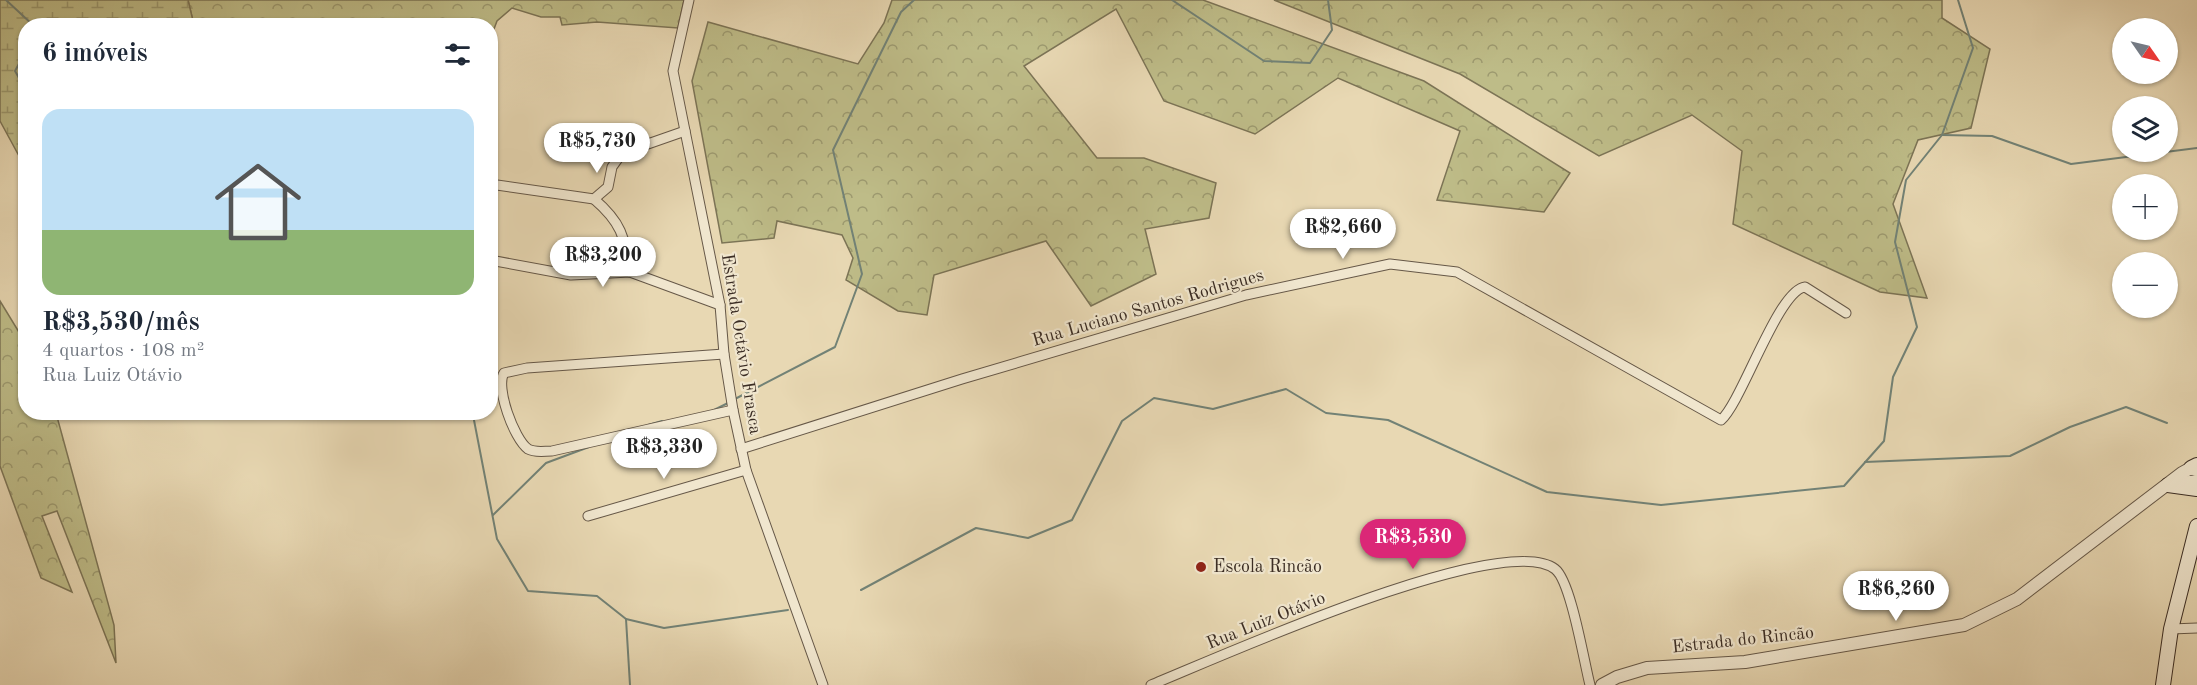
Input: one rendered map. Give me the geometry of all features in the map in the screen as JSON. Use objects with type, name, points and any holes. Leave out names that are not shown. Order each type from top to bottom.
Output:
[{"type":"main road","points":[[2168,485],[2197,489]]},
{"type":"main road","points":[[2163,685],[2170,629],[2197,526]]},
{"type":"street","name":"Estrada Octávio Frasca","points":[[689,0],[673,71],[720,305],[724,354],[733,410],[746,470],[823,685]]},
{"type":"street","points":[[594,199],[608,187],[612,167],[622,153],[685,131]]},
{"type":"street","points":[[498,185],[594,199],[611,214],[623,231],[630,272]]},
{"type":"street","points":[[498,261],[571,275],[630,272],[720,305]]},
{"type":"street","name":"Rua Luciano Santos Rodrigues","points":[[741,449],[1246,295],[1390,264],[1457,272],[1721,420],[1795,291],[1805,287],[1846,313]]},
{"type":"street","points":[[724,354],[527,368],[504,373],[501,387],[515,432],[522,444],[533,451],[552,451],[733,410]]},
{"type":"street","points":[[588,516],[746,470]]},
{"type":"street","name":"Estrada do Rincão","points":[[1602,685],[1617,677],[1647,668],[1745,662],[1964,625],[2017,599],[2168,485],[2196,471]]},
{"type":"street","name":"Rua Luiz Otávio","points":[[1151,685],[1300,623],[1390,590],[1462,571],[1523,560],[1546,564],[1563,578],[1590,685]]},
{"type":"street","points":[[2170,629],[2197,628]]},
{"type":"green space","points":[[0,0],[188,0],[192,18],[18,18],[18,154],[0,121]]},
{"type":"green space","points":[[188,0],[684,0],[678,28],[597,22],[562,25],[560,17],[541,17],[512,8],[498,20],[498,18],[192,18]]},
{"type":"green space","points":[[892,0],[1203,0],[1424,81],[1570,173],[1544,212],[1437,200],[1460,131],[1338,78],[1255,134],[1164,101],[1116,9],[1024,66],[1097,158],[1144,158],[1216,183],[1209,218],[1145,229],[1156,274],[1091,306],[1046,241],[934,275],[927,315],[898,311],[846,280],[853,258],[842,235],[777,221],[774,238],[722,243],[692,81],[708,22],[858,64],[884,23]]},
{"type":"green space","points":[[1274,0],[1942,0],[1942,18],[1990,49],[1971,128],[1918,140],[1893,204],[1927,298],[1880,292],[1733,224],[1742,151],[1692,115],[1599,156],[1460,74]]},
{"type":"green space","points":[[0,301],[18,331],[18,420],[58,420],[114,625],[116,663],[57,511],[42,516],[72,592],[41,578],[0,466]]},
{"type":"waterway","points":[[6,0],[25,18]]},
{"type":"waterway","points":[[733,400],[835,347],[862,274],[833,150],[901,12],[914,0]]},
{"type":"waterway","points":[[1172,0],[1264,61],[1310,63],[1332,30],[1328,0]]},
{"type":"waterway","points":[[861,590],[976,528],[1028,538],[1072,520],[1122,421],[1154,398],[1213,409],[1286,389],[1326,413],[1388,420],[1547,492],[1661,505],[1844,486],[1884,441],[1893,377],[1917,327],[1895,242],[1906,180],[1942,135],[1973,48],[1958,0]]},
{"type":"waterway","points":[[18,66],[15,71],[18,76]]},
{"type":"waterway","points":[[1942,135],[1992,136],[2071,164],[2197,148]]},
{"type":"waterway","points":[[712,411],[728,403]]},
{"type":"waterway","points":[[1865,462],[2010,456],[2070,427],[2126,407],[2167,423]]},
{"type":"waterway","points":[[474,420],[497,539],[528,591],[597,596],[626,619],[630,685]]},
{"type":"waterway","points":[[648,425],[662,421]]},
{"type":"waterway","points":[[493,515],[546,463],[589,447]]},
{"type":"waterway","points":[[626,619],[664,628],[788,610]]},
{"type":"place","name":"Escola Rincão","points":[[1201,567]]}]
